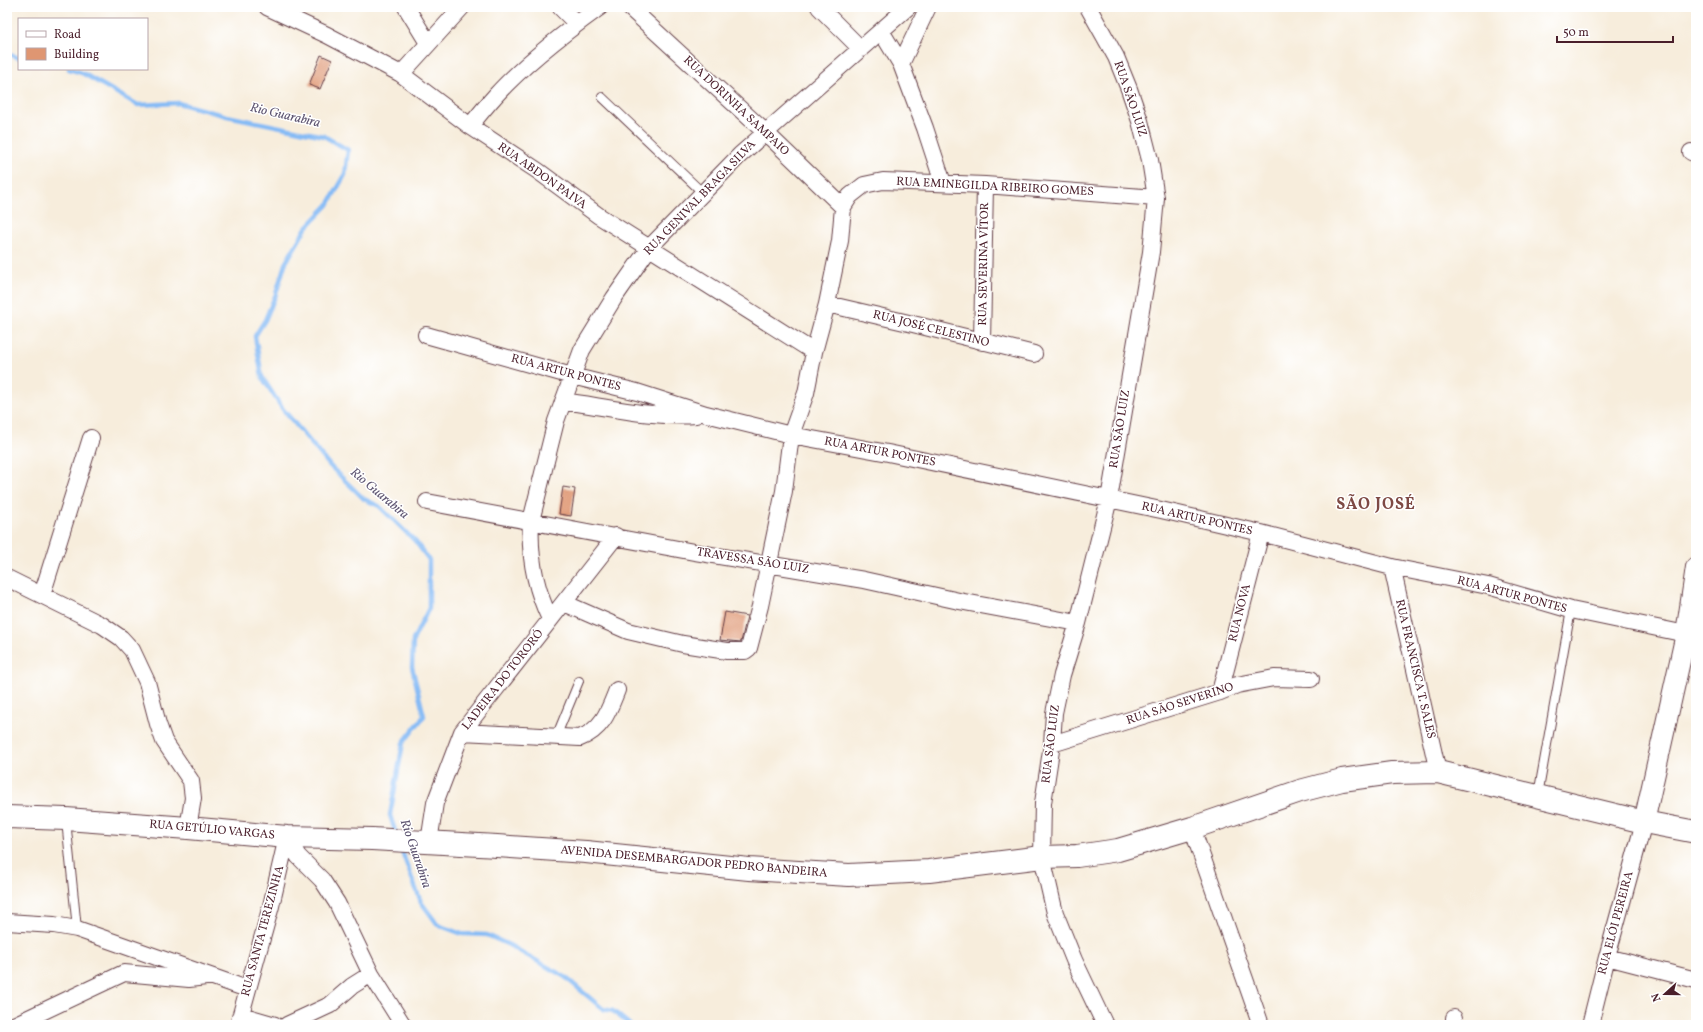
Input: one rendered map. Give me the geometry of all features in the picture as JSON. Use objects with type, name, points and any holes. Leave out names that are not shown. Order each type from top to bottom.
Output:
[{"type":"main road","name":"AVENIDA DESEMBARGADOR PEDRO BANDEIRA","points":[[423,842],[586,852],[749,869],[849,875],[929,871],[1042,858],[1077,856],[1118,850],[1192,828],[1300,791],[1342,780],[1392,773],[1438,772],[1538,798],[1696,832]]},
{"type":"main road","name":"RUA GETÚLIO VARGAS","points":[[7,817],[66,819],[287,837],[423,842]]},
{"type":"street","name":"RUA ABDON PAIVA","points":[[267,7],[327,35],[401,74],[470,126],[538,171],[600,216],[814,352]]},
{"type":"street","points":[[406,7],[428,43]]},
{"type":"street","points":[[401,74],[462,7]]},
{"type":"street","points":[[560,7],[577,24]]},
{"type":"street","points":[[470,126],[496,94],[520,71],[600,7]]},
{"type":"street","name":"RUA DORINHA SAMPAIO","points":[[629,7],[765,132],[843,207]]},
{"type":"street","points":[[818,7],[861,49]]},
{"type":"street","name":"RUA GENIVAL BRAGA SILVA","points":[[550,619],[542,603],[536,581],[530,538],[531,521],[556,421],[582,350],[614,298],[649,248],[702,192],[765,132],[908,7]]},
{"type":"street","points":[[901,64],[928,7]]},
{"type":"street","name":"RUA SÃO LUIZ","points":[[1088,7],[1116,57],[1129,89],[1140,121],[1150,160],[1156,198],[1149,260],[1109,499],[1078,623],[1062,676],[1054,713],[1052,744],[1043,804],[1042,858],[1055,913],[1074,960],[1104,1025]]},
{"type":"street","points":[[881,31],[901,64],[925,128],[943,183]]},
{"type":"street","name":"RUA EMINEGILDA RIBEIRO GOMES","points":[[843,207],[850,196],[857,190],[864,185],[876,181],[985,185],[1156,198]]},
{"type":"street","name":"RUA SEVERINA VÍTOR","points":[[982,342],[985,185]]},
{"type":"street","points":[[564,603],[628,631],[683,644],[727,651],[744,651],[749,646],[760,606],[784,491],[791,435],[806,393],[814,352],[827,304],[840,241],[843,207]]},
{"type":"street","name":"RUA JOSÉ CELESTINO","points":[[827,304],[1034,354]]},
{"type":"street","name":"RUA ARTUR PONTES","points":[[426,335],[572,376],[637,392],[706,414],[791,435],[888,453],[1109,499],[1261,533],[1392,567],[1488,586],[1571,610],[1686,634]]},
{"type":"street","name":"RUA ARTUR PONTES","points":[[563,401],[644,413],[683,416],[706,414]]},
{"type":"street","points":[[42,595],[91,438]]},
{"type":"street","name":"TRAVESSA SÃO LUIZ","points":[[427,502],[616,536],[694,552],[864,580],[959,601],[1078,623]]},
{"type":"street","name":"RUA NOVA","points":[[1220,692],[1261,533]]},
{"type":"street","name":"LADEIRA DO TORORÓ","points":[[423,842],[435,803],[462,732],[616,536]]},
{"type":"street","points":[[1644,822],[1686,634],[1696,566]]},
{"type":"street","name":"RUA FRANCISCA T. SALES","points":[[1392,567],[1438,772]]},
{"type":"street","points":[[7,578],[102,625],[121,638],[132,650],[147,682],[164,741],[191,781],[193,798],[188,828]]},
{"type":"street","name":"RUA SÃO SEVERINO","points":[[1052,744],[1220,692],[1237,685],[1274,678],[1311,679]]},
{"type":"street","points":[[462,732],[580,738],[594,731],[602,722],[617,690]]},
{"type":"street","name":"RUA ELÓI PEREIRA","points":[[1590,1025],[1644,822]]},
{"type":"street","points":[[1192,828],[1261,1025]]},
{"type":"street","points":[[287,837],[298,856],[322,880],[337,903],[371,974],[403,1025]]},
{"type":"street","name":"RUA SANTA TEREZINHA","points":[[239,1020],[271,906],[287,837]]},
{"type":"street","points":[[7,922],[54,925],[76,929],[247,989]]},
{"type":"street","points":[[1607,957],[1696,980]]},
{"type":"street","points":[[14,1025],[124,973],[189,979],[212,977]]},
{"type":"street","points":[[287,1025],[292,1024],[330,1004],[352,986],[371,974]]},
{"type":"street","points":[[239,1020],[275,1025]]},
{"type":"lane","points":[[602,97],[702,192]]},
{"type":"lane","points":[[1538,798],[1571,610]]},
{"type":"lane","points":[[556,737],[579,680]]},
{"type":"lane","points":[[66,819],[76,929]]},
{"type":"building","points":[[321,55],[332,60],[320,89],[309,85]]},
{"type":"building","points":[[563,487],[575,489],[571,516],[559,514]]},
{"type":"building","points":[[725,612],[747,616],[741,642],[720,640]]},
{"type":"waterway","name":"Rio Guarabira","points":[[7,53],[18,58]]},
{"type":"waterway","name":"Rio Guarabira","points":[[72,70],[82,73],[138,105],[178,103],[227,116],[324,136],[348,150],[345,175],[328,205],[306,228],[285,264],[276,294],[265,320],[255,336],[262,377],[282,408],[331,467],[364,499],[379,506],[415,541],[429,560],[429,608],[413,640],[412,667],[424,716],[403,743],[390,815],[396,834]]},
{"type":"waterway","name":"Rio Guarabira","points":[[400,847],[421,902],[438,925],[462,934],[487,935],[509,945],[565,977],[603,1009],[613,1011],[630,1025]]},
{"type":"district","name":"SÃO JOSÉ","points":[[1376,505]]}]
